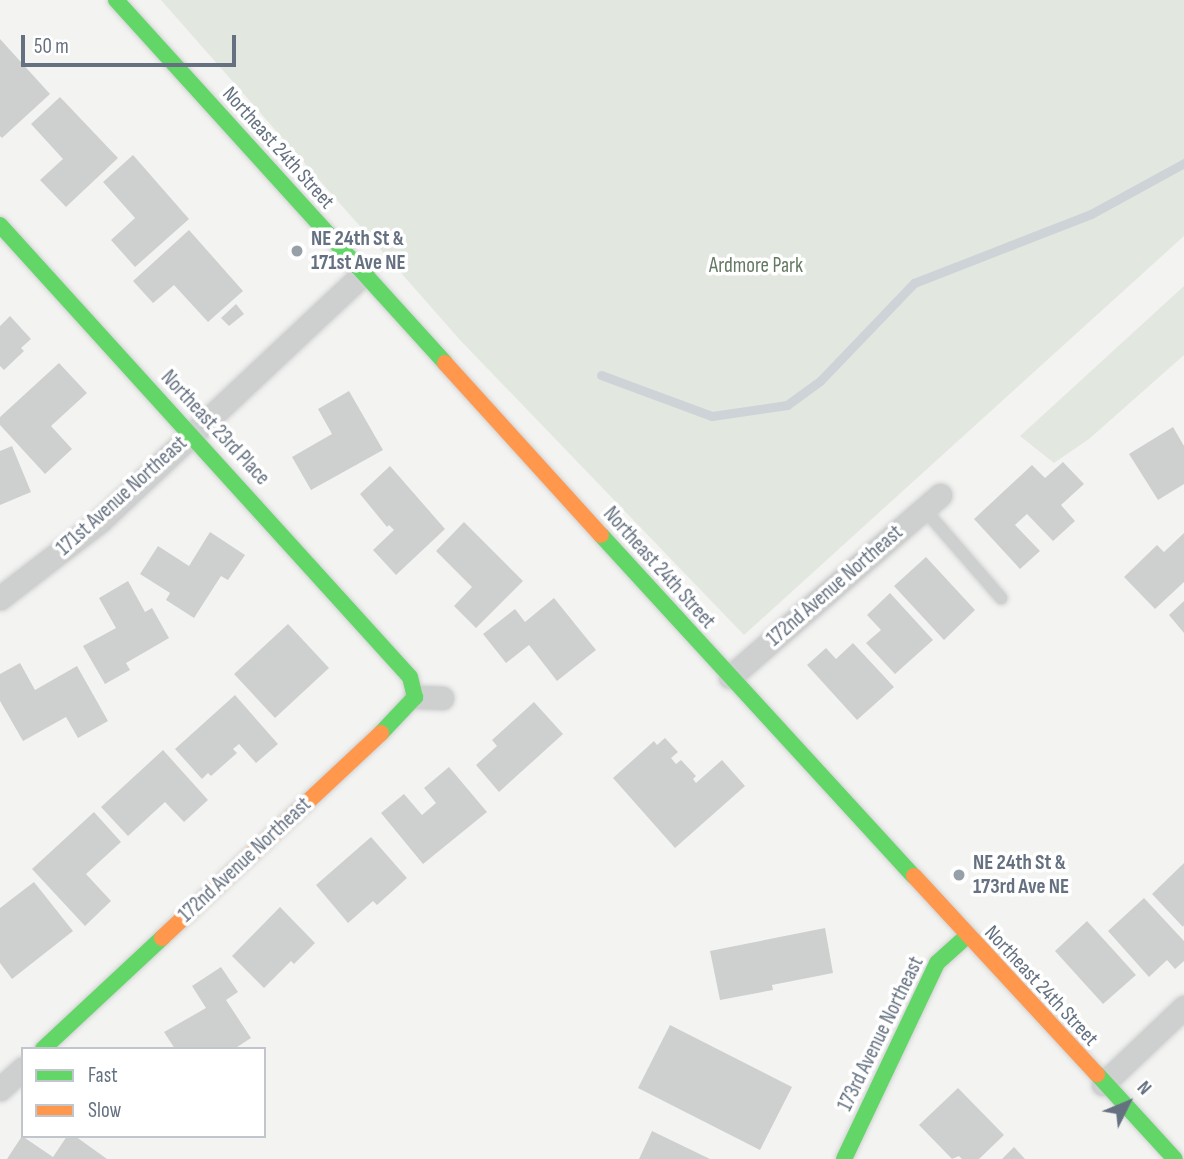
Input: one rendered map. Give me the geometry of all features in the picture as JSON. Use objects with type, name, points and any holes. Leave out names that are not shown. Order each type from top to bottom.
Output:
[{"type":"main road","name":"Northeast 24th Street","points":[[116,0],[730,677],[1175,1159]]},
{"type":"main road","name":"Northeast 23rd Place","points":[[0,225],[397,661],[410,677],[415,696]]},
{"type":"main road","name":"172nd Avenue Northeast","points":[[45,1047],[384,730],[415,696]]},
{"type":"main road","name":"173rd Avenue Northeast","points":[[844,1159],[937,963],[967,936]]},
{"type":"street","name":"171st Avenue Northeast","points":[[0,598],[100,521],[363,274]]},
{"type":"street","name":"172nd Avenue Northeast","points":[[730,677],[932,502]]},
{"type":"street","points":[[415,696],[442,698]]},
{"type":"street","points":[[1103,1084],[1184,1007]]},
{"type":"street","points":[[0,1089],[21,1070]]},
{"type":"lane","points":[[932,502],[1001,598]]},
{"type":"green space","name":"Ardmore Park","points":[[161,0],[1184,0],[1184,236],[744,635],[460,340]]},
{"type":"green space","points":[[1184,286],[1184,355],[1089,439],[1054,463],[1020,436]]},
{"type":"building","points":[[0,39],[50,94],[2,138],[0,136]]},
{"type":"building","points":[[60,97],[118,158],[66,207],[40,180],[63,159],[31,124]]},
{"type":"building","points":[[133,155],[189,219],[135,267],[111,240],[135,218],[103,182]]},
{"type":"building","points":[[189,230],[243,291],[208,322],[174,285],[153,303],[133,281]]},
{"type":"building","points":[[236,304],[244,314],[229,326],[221,318]]},
{"type":"building","points":[[10,316],[31,339],[21,348],[24,351],[4,370],[0,366],[0,326]]},
{"type":"building","points":[[59,363],[87,393],[51,426],[72,449],[45,474],[0,425],[0,417]]},
{"type":"building","points":[[349,391],[383,450],[311,490],[292,457],[332,434],[318,409]]},
{"type":"building","points":[[1173,427],[1184,446],[1184,484],[1158,500],[1129,454]]},
{"type":"building","points":[[12,446],[31,492],[0,505],[0,451]]},
{"type":"building","points":[[1063,462],[1084,484],[1061,505],[1075,521],[1053,541],[1027,514],[1015,525],[1040,551],[1020,569],[974,519],[1032,465],[1045,478]]},
{"type":"building","points":[[390,466],[445,529],[396,575],[373,550],[394,530],[389,525],[387,527],[360,494]]},
{"type":"building","points":[[464,522],[523,581],[476,628],[454,606],[472,587],[436,551]]},
{"type":"building","points":[[210,532],[245,555],[228,580],[221,576],[194,618],[166,600],[170,593],[140,574],[158,546],[189,566]]},
{"type":"building","points":[[1184,533],[1184,582],[1155,609],[1124,577],[1157,545],[1164,552]]},
{"type":"building","points":[[926,557],[975,610],[944,640],[894,586]]},
{"type":"building","points":[[128,581],[145,612],[152,608],[169,638],[126,663],[130,670],[105,684],[83,646],[116,628],[99,598]]},
{"type":"building","points":[[890,593],[933,640],[895,674],[866,643],[881,630],[867,615]]},
{"type":"building","points":[[554,598],[596,650],[557,681],[529,645],[506,663],[483,634],[515,609],[525,622]]},
{"type":"building","points":[[1184,601],[1184,633],[1169,615]]},
{"type":"building","points":[[288,624],[329,668],[275,718],[234,674]]},
{"type":"building","points":[[853,643],[894,687],[857,720],[807,665],[826,648],[836,659]]},
{"type":"building","points":[[20,663],[35,690],[77,666],[108,721],[78,738],[66,717],[23,741],[0,701],[0,674]]},
{"type":"building","points":[[235,695],[278,744],[256,763],[239,744],[233,749],[237,753],[211,776],[208,773],[202,779],[175,749]]},
{"type":"building","points":[[534,702],[563,734],[499,792],[476,765],[497,746],[492,740]]},
{"type":"building","points":[[665,738],[678,752],[671,758],[676,764],[681,760],[696,776],[693,779],[696,783],[722,760],[745,786],[675,848],[613,778],[654,741],[657,745]]},
{"type":"building","points":[[163,750],[208,800],[184,822],[165,802],[128,836],[101,807]]},
{"type":"building","points":[[449,767],[487,812],[423,864],[381,813],[404,794],[422,815],[436,803],[424,788]]},
{"type":"building","points":[[94,812],[121,842],[86,874],[111,901],[85,926],[32,869]]},
{"type":"building","points":[[371,837],[407,878],[377,905],[373,901],[348,923],[316,885]]},
{"type":"building","points":[[1184,863],[1184,925],[1183,927],[1152,894]]},
{"type":"building","points":[[34,882],[73,931],[12,979],[0,963],[0,908]]},
{"type":"building","points":[[1144,898],[1184,941],[1184,961],[1175,969],[1167,960],[1149,977],[1108,931]]},
{"type":"building","points":[[280,907],[315,943],[294,964],[291,961],[264,988],[232,956]]},
{"type":"building","points":[[1087,921],[1136,975],[1103,1004],[1055,951]]},
{"type":"building","points":[[825,928],[833,973],[772,985],[773,990],[720,1000],[710,951]]},
{"type":"building","points":[[221,967],[238,992],[226,1000],[251,1038],[237,1047],[174,1047],[164,1032],[206,1008],[192,986]]},
{"type":"building","points":[[670,1025],[792,1087],[760,1150],[638,1088]]},
{"type":"building","points":[[958,1088],[1004,1135],[979,1159],[962,1159],[959,1156],[952,1159],[919,1125]]},
{"type":"building","points":[[652,1131],[710,1159],[639,1159]]},
{"type":"building","points":[[21,1138],[53,1157],[66,1138],[78,1138],[107,1159],[7,1159]]},
{"type":"building","points":[[1014,1147],[1025,1159],[1002,1159]]},
{"type":"waterway","points":[[601,375],[712,416],[787,405],[820,381],[914,283],[1091,214],[1184,163]]},
{"type":"traffic: fast","points":[[116,0],[445,363]]},
{"type":"traffic: fast","points":[[0,225],[410,677],[415,697],[381,733]]},
{"type":"traffic: fast","points":[[601,535],[914,876]]},
{"type":"traffic: fast","points":[[844,1159],[937,963],[967,936]]},
{"type":"traffic: fast","points":[[45,1047],[162,938]]},
{"type":"traffic: fast","points":[[1097,1074],[1175,1159]]},
{"type":"traffic: slow","points":[[445,363],[601,535]]},
{"type":"traffic: slow","points":[[162,938],[381,733]]},
{"type":"traffic: slow","points":[[914,876],[1097,1074]]},
{"type":"place","name":"NE 24th St & 171st Ave NE","points":[[297,251]]},
{"type":"place","name":"NE 24th St & 173rd Ave NE","points":[[959,875]]}]
